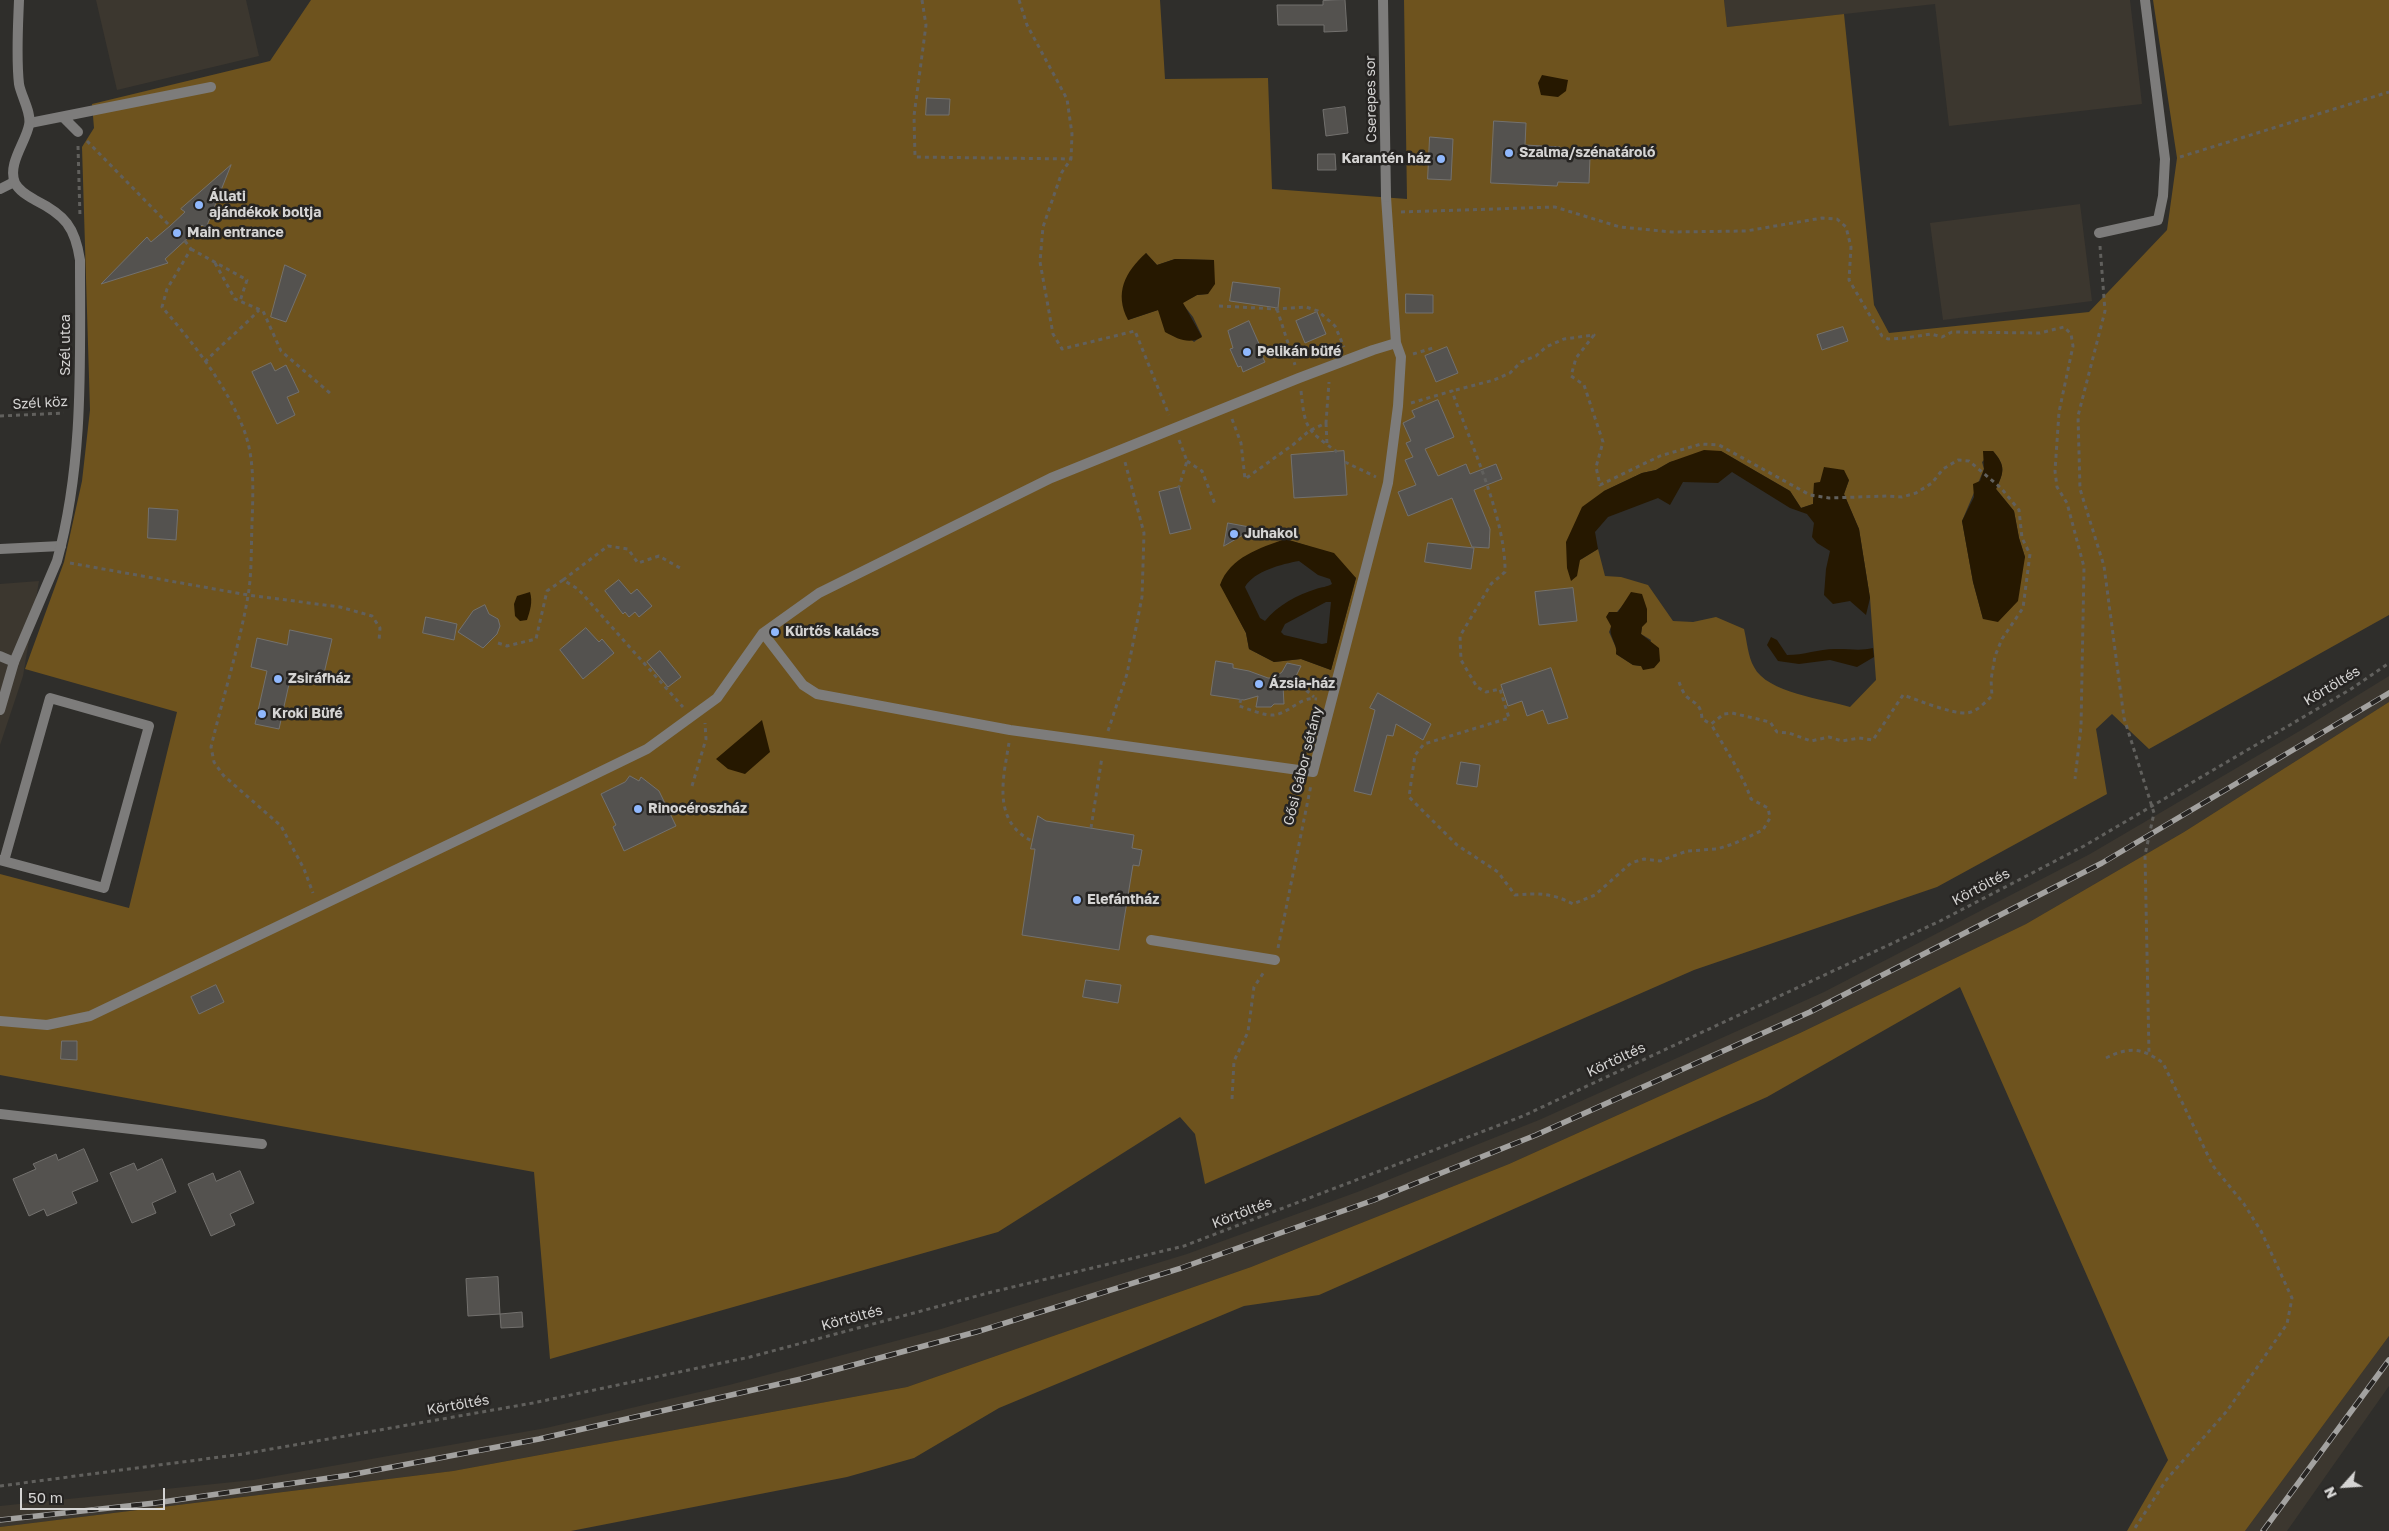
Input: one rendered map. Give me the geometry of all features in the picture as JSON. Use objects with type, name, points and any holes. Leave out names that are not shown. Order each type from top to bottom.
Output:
[{"type":"street","points":[[0,189],[14,182],[14,170],[30,123],[19,85],[19,0]]},
{"type":"street","name":"Cserepes sor","points":[[1383,0],[1387,213]]},
{"type":"street","points":[[2099,233],[2158,220],[2163,196],[2164,159],[2145,0]]},
{"type":"street","points":[[30,123],[64,118],[211,87]]},
{"type":"street","points":[[64,118],[78,132]]},
{"type":"street","name":"Szél utca","points":[[0,710],[14,662],[57,561],[74,480],[80,412],[80,260],[77,242],[73,231],[64,220],[50,208],[24,193],[14,182]]},
{"type":"street","name":"Gősi Gábor sétány","points":[[1313,772],[1388,482],[1398,406],[1401,357],[1396,343],[1387,213]]},
{"type":"street","points":[[0,1021],[47,1025],[90,1016],[647,749],[717,698],[763,634],[819,593],[1052,478],[1174,427],[1299,378],[1396,343]]},
{"type":"street","points":[[0,549],[61,546]]},
{"type":"street","points":[[763,634],[803,685],[817,694],[1010,730],[1104,741],[1313,772]]},
{"type":"street","points":[[0,656],[14,662]]},
{"type":"street","points":[[50,698],[149,726],[104,888],[2,860],[50,698]]},
{"type":"street","points":[[1151,940],[1275,960]]},
{"type":"street","points":[[0,1114],[262,1144]]},
{"type":"path","points":[[922,0],[926,26],[914,116],[916,157],[1071,159]]},
{"type":"path","points":[[1019,0],[1027,24],[1067,99],[1072,134],[1071,159],[1062,172],[1043,227],[1040,262],[1053,334],[1062,349],[1135,331],[1187,461],[1202,471],[1215,504]]},
{"type":"path","points":[[2177,158],[2389,92]]},
{"type":"path","points":[[78,132],[170,226]]},
{"type":"path","points":[[77,242],[80,222],[78,132]]},
{"type":"path","points":[[1387,213],[1555,207],[1620,227],[1672,232],[1746,231],[1822,218],[1837,219],[1846,227],[1851,247],[1849,280],[1882,336],[1888,339],[1923,334],[1942,337],[1952,332],[2040,333],[2064,328],[2071,334],[2073,346],[2058,412],[2055,472],[2057,487],[2067,503],[2084,566],[2081,727],[2075,778]]},
{"type":"path","points":[[2099,233],[2105,311],[2078,416],[2080,489],[2104,566],[2124,718],[2154,812],[2144,855],[2149,1053]]},
{"type":"path","points":[[185,241],[191,249],[247,280],[240,301]]},
{"type":"path","points":[[191,249],[167,289],[162,307],[185,333],[205,362],[227,396],[244,430],[251,461],[253,496],[248,595],[211,747],[214,762],[223,774],[280,826],[304,869],[318,907]]},
{"type":"path","points":[[215,263],[235,298],[262,311],[280,350],[331,394]]},
{"type":"path","points":[[1219,306],[1277,309],[1306,307],[1318,311],[1335,326],[1350,359]]},
{"type":"path","points":[[1277,309],[1299,378],[1303,413],[1309,431],[1337,452]]},
{"type":"path","points":[[205,362],[259,310]]},
{"type":"path","points":[[1398,406],[1494,380],[1510,373],[1521,362],[1536,356],[1546,346],[1564,338],[1594,335],[1576,358],[1571,376],[1584,385],[1603,442],[1596,467],[1600,486],[1660,456],[1701,444],[1719,445],[1810,495],[1854,498],[1888,496],[1902,498],[1916,493],[1932,483],[1943,469],[1958,460],[1969,461],[2001,488],[2019,510],[2022,538],[2030,554],[2023,608],[2002,639],[1995,656],[1991,680],[1992,696],[1978,708],[1967,713],[1933,706],[1903,694],[1873,740],[1859,738],[1842,741],[1828,738],[1811,741],[1790,733],[1777,732],[1770,722],[1732,713],[1724,714],[1712,724]]},
{"type":"path","points":[[1327,445],[1326,422],[1330,367]]},
{"type":"path","points":[[1452,391],[1493,504],[1505,559],[1505,572],[1491,584],[1460,636],[1461,660],[1477,687],[1486,692],[1500,689],[1508,718],[1424,744],[1415,756],[1409,797],[1457,845],[1498,872],[1515,895],[1541,892],[1560,897],[1573,904],[1596,895],[1631,862],[1644,859],[1660,861],[1687,851],[1717,849],[1763,830],[1770,818],[1768,808],[1751,799],[1746,783],[1733,765],[1712,724],[1702,719],[1701,708],[1697,702],[1686,696],[1679,682]]},
{"type":"path","points":[[1227,407],[1241,443],[1245,479],[1309,431],[1326,422]]},
{"type":"path","name":"Szél köz","points":[[0,416],[80,412]]},
{"type":"path","points":[[1091,828],[1104,741],[1128,674],[1142,597],[1144,533],[1121,450]]},
{"type":"path","points":[[1180,487],[1187,461]]},
{"type":"path","points":[[1345,462],[1388,482]]},
{"type":"path","points":[[498,644],[507,646],[536,638],[547,590],[608,546],[628,549],[638,563],[659,556],[680,568]]},
{"type":"path","points":[[57,561],[248,595],[340,607],[372,616],[380,628],[379,641]]},
{"type":"path","points":[[563,580],[578,589],[692,717]]},
{"type":"path","name":"Körtöltés","points":[[0,1486],[243,1454],[533,1403],[750,1357],[992,1292],[1184,1246],[1524,1116],[1940,921],[2084,846],[2351,689],[2389,664]]},
{"type":"path","points":[[1294,680],[1314,698]]},
{"type":"path","points":[[1241,699],[1239,706],[1272,716],[1285,712],[1300,701],[1314,698],[1332,702]]},
{"type":"path","points":[[692,786],[706,739],[704,708]]},
{"type":"path","points":[[1010,730],[1002,791],[1004,811],[1014,829],[1032,841]]},
{"type":"path","name":"Gősi Gábor sétány","points":[[1232,1099],[1234,1061],[1248,1032],[1254,987],[1275,960],[1313,772]]},
{"type":"path","points":[[2106,1058],[2116,1053],[2135,1049],[2149,1053],[2163,1063],[2214,1166],[2244,1204],[2261,1231],[2292,1298],[2288,1324],[2227,1411],[2167,1479],[2133,1531]]},
{"type":"shaded area","points":[[96,0],[246,0],[259,56],[117,90]]},
{"type":"shaded area","points":[[311,0],[1160,0],[1165,79],[1268,78],[1272,189],[1407,199],[1404,0],[1724,0],[1727,27],[1844,14],[1874,305],[1889,333],[2089,312],[2167,230],[2177,158],[2153,0],[2389,0],[2389,615],[2149,749],[2112,714],[2096,729],[2107,794],[1937,887],[1694,970],[1205,1184],[1195,1134],[1180,1117],[998,1232],[550,1359],[534,1172],[0,1075],[0,874],[129,908],[177,712],[25,669],[64,562],[82,481],[90,410],[82,147],[94,128],[92,104],[270,61]],"holes":[[[1146,253],[1157,265],[1175,259],[1214,260],[1208,294],[1197,295],[1182,303],[1193,317],[1202,336],[1194,342],[1158,310],[1128,320]],[[1721,451],[1790,491],[1801,508],[1813,504],[1814,483],[1849,480],[1844,494],[1859,529],[1870,598],[1876,680],[1850,707],[1797,694],[1771,683],[1761,676],[1754,667],[1749,654],[1744,629],[1716,617],[1693,622],[1673,621],[1648,585],[1621,577],[1605,576],[1598,549],[1580,560],[1604,491],[1642,473],[1656,470],[1670,462]],[[1993,451],[2002,465],[2001,478],[1996,489],[2014,511],[2025,557],[1983,619],[1973,582],[1962,521],[1984,469],[1982,462]],[[1285,539],[1308,546],[1356,578],[1331,670],[1301,659],[1274,662],[1249,649],[1246,633],[1221,585]],[[1623,605],[1642,627],[1641,634],[1651,640],[1641,666],[1633,665],[1616,654],[1617,650],[1609,632],[1617,612]]]},
{"type":"shaded area","points":[[1724,0],[2130,0],[2142,104],[1949,126],[1935,4],[1727,27]]},
{"type":"shaded area","points":[[1542,75],[1568,80],[1566,91],[1558,97],[1541,95],[1538,83]]},
{"type":"shaded area","points":[[2080,204],[2092,301],[1943,320],[1930,223]]},
{"type":"shaded area","points":[[1146,253],[1157,265],[1175,259],[1214,260],[1215,284],[1208,294],[1197,295],[1183,303],[1202,337],[1188,341],[1165,332],[1158,310],[1128,320],[1122,301],[1124,284],[1127,275]]},
{"type":"shaded area","points":[[1704,450],[1721,451],[1790,491],[1801,508],[1813,504],[1814,483],[1820,482],[1824,467],[1844,470],[1849,480],[1844,494],[1859,529],[1870,598],[1866,615],[1850,601],[1833,604],[1824,595],[1826,569],[1830,551],[1817,543],[1812,537],[1814,523],[1807,514],[1790,508],[1732,472],[1718,483],[1683,482],[1670,505],[1658,498],[1608,517],[1595,532],[1598,549],[1580,560],[1577,576],[1571,581],[1567,568],[1566,542],[1582,507],[1604,491],[1642,473],[1656,470],[1670,462]]},
{"type":"shaded area","points":[[1983,451],[1993,451],[2002,465],[2001,478],[1996,489],[2014,511],[2025,557],[2018,601],[1998,622],[1983,619],[1973,582],[1962,521],[1974,497],[1973,484],[1980,481],[1984,469]]},
{"type":"shaded area","points":[[1285,539],[1334,553],[1356,578],[1331,670],[1301,659],[1274,662],[1249,649],[1246,633],[1220,585],[1231,567],[1238,561],[1256,550]],"holes":[[[1299,561],[1318,575],[1330,579],[1332,584],[1309,591],[1282,605],[1265,621],[1260,618],[1245,587],[1249,581],[1277,566]],[[1326,602],[1331,602],[1327,643],[1322,644],[1284,635],[1281,632],[1285,624]]]},
{"type":"shaded area","points":[[39,581],[23,676],[0,745],[0,584]]},
{"type":"shaded area","points":[[530,592],[531,603],[527,620],[520,621],[515,616],[514,604],[517,596]]},
{"type":"shaded area","points":[[1631,592],[1642,594],[1647,609],[1647,622],[1642,627],[1641,634],[1659,648],[1660,661],[1654,668],[1643,670],[1641,666],[1633,665],[1616,654],[1616,647],[1610,630],[1611,626],[1606,617],[1609,612],[1618,612]]},
{"type":"shaded area","points":[[1771,637],[1777,640],[1787,655],[1819,650],[1860,650],[1873,648],[1874,657],[1857,667],[1830,660],[1799,664],[1778,661],[1767,645]]},
{"type":"shaded area","points":[[2389,676],[2389,702],[2184,832],[2026,924],[1800,1033],[1509,1164],[1251,1267],[907,1387],[453,1471],[0,1527],[0,1506],[253,1480],[546,1428],[729,1385],[941,1329],[1187,1254],[1360,1191],[1539,1120],[1824,992],[2090,854],[2303,729]]},
{"type":"shaded area","points":[[2389,702],[2389,1336],[2245,1531],[2127,1531],[2168,1460],[1960,987],[1767,1097],[1319,1295],[1244,1306],[999,1408],[914,1458],[847,1477],[571,1531],[0,1531],[0,1527],[453,1471],[907,1387],[1251,1267],[1509,1164],[1800,1033],[2026,924],[2184,832]]},
{"type":"shaded area","points":[[762,720],[770,752],[745,774],[728,769],[716,759]]},
{"type":"shaded area","points":[[2389,1336],[2389,1386],[2287,1531],[2245,1531]]},
{"type":"building","points":[[1345,0],[1347,31],[1324,32],[1324,25],[1278,25],[1277,5],[1323,5],[1323,1]]},
{"type":"building","points":[[927,98],[950,99],[949,115],[926,115]]},
{"type":"building","points":[[1345,107],[1348,133],[1326,136],[1323,110]]},
{"type":"building","points":[[1494,121],[1526,123],[1525,145],[1560,147],[1559,156],[1590,157],[1589,183],[1558,182],[1557,186],[1491,183]]},
{"type":"building","name":"Karantén ház","points":[[1430,137],[1453,139],[1451,180],[1428,179]]},
{"type":"building","points":[[1318,154],[1335,154],[1336,170],[1318,170]]},
{"type":"building","points":[[231,165],[206,228],[202,225],[165,259],[168,263],[101,284],[147,237],[151,242],[170,226],[185,212],[181,209]]},
{"type":"building","points":[[285,265],[306,275],[286,322],[271,317]]},
{"type":"building","points":[[1233,282],[1280,288],[1278,308],[1230,301]]},
{"type":"building","points":[[1406,294],[1433,295],[1433,313],[1406,313]]},
{"type":"building","points":[[1317,312],[1326,334],[1305,343],[1296,321]]},
{"type":"building","name":"Pelikán büfé","points":[[1249,321],[1264,355],[1262,356],[1265,362],[1243,372],[1241,366],[1238,367],[1230,349],[1233,348],[1228,331]]},
{"type":"building","points":[[1843,327],[1848,341],[1822,350],[1817,335]]},
{"type":"building","points":[[1447,347],[1458,373],[1436,382],[1425,356]]},
{"type":"building","points":[[271,363],[275,371],[286,365],[299,392],[287,397],[295,415],[277,424],[252,372]]},
{"type":"building","points":[[1438,400],[1454,437],[1425,449],[1438,476],[1466,464],[1470,474],[1496,464],[1502,479],[1474,490],[1490,529],[1489,548],[1472,547],[1452,498],[1408,516],[1398,492],[1416,485],[1405,460],[1413,457],[1406,443],[1411,441],[1403,423],[1415,417],[1412,411]]},
{"type":"building","points":[[1344,451],[1347,495],[1294,498],[1291,455]]},
{"type":"building","points":[[1179,487],[1191,529],[1170,534],[1159,492]]},
{"type":"building","points":[[149,508],[178,510],[176,540],[148,538]]},
{"type":"building","points":[[1228,523],[1255,528],[1224,546]]},
{"type":"building","points":[[1428,543],[1474,548],[1471,569],[1425,562]]},
{"type":"building","points":[[619,580],[631,594],[637,589],[652,606],[639,617],[635,612],[629,617],[625,612],[623,614],[605,591]]},
{"type":"building","points":[[1573,588],[1577,621],[1539,625],[1535,592]]},
{"type":"building","points":[[485,605],[489,614],[498,619],[500,626],[497,634],[483,648],[458,632],[473,611]]},
{"type":"building","points":[[426,617],[457,624],[454,640],[423,633]]},
{"type":"building","points":[[586,628],[599,642],[602,639],[614,653],[583,679],[560,650]]},
{"type":"building","name":"Zsiráfház","points":[[290,630],[332,639],[322,682],[291,675],[279,729],[255,724],[267,671],[251,667],[257,638],[287,645]]},
{"type":"building","points":[[660,651],[681,677],[668,687],[647,662]]},
{"type":"building","name":"Ázsia-ház","points":[[1216,661],[1233,664],[1233,668],[1249,671],[1268,678],[1274,678],[1282,672],[1287,663],[1301,666],[1294,680],[1283,686],[1284,704],[1274,704],[1271,707],[1256,707],[1258,696],[1244,700],[1211,695]]},
{"type":"building","points":[[1551,668],[1568,718],[1548,724],[1543,710],[1527,716],[1522,701],[1508,706],[1501,685]]},
{"type":"building","points":[[1378,693],[1431,724],[1423,740],[1396,724],[1393,736],[1387,735],[1371,795],[1354,791],[1375,710],[1370,708]]},
{"type":"building","points":[[1461,762],[1480,765],[1477,787],[1457,784]]},
{"type":"building","name":"Rinocéroszház","points":[[630,776],[639,781],[641,777],[659,791],[676,826],[624,851],[613,827],[616,825],[601,794],[625,782]]},
{"type":"building","name":"Elefántház","points":[[1038,816],[1046,821],[1134,835],[1132,848],[1142,850],[1139,866],[1133,865],[1119,950],[1022,935],[1035,849],[1031,849]]},
{"type":"building","points":[[1086,980],[1121,985],[1118,1003],[1083,997]]},
{"type":"building","points":[[216,985],[224,1002],[199,1014],[191,997]]},
{"type":"building","points":[[62,1041],[77,1041],[77,1060],[61,1059]]},
{"type":"building","points":[[84,1149],[98,1181],[72,1192],[77,1203],[47,1216],[44,1209],[29,1216],[13,1179],[36,1169],[33,1164],[56,1154],[58,1160]]},
{"type":"building","points":[[162,1159],[176,1192],[152,1203],[156,1213],[132,1223],[110,1173],[134,1163],[137,1170]]},
{"type":"building","points":[[240,1171],[254,1203],[230,1214],[235,1225],[211,1236],[188,1184],[213,1173],[216,1181]]},
{"type":"building","points":[[498,1277],[500,1314],[468,1316],[466,1279]]},
{"type":"building","points":[[522,1312],[523,1327],[501,1328],[500,1314]]},
{"type":"railway","points":[[0,1520],[155,1503],[350,1475],[539,1439],[801,1379],[976,1332],[1181,1268],[1374,1200],[1536,1135],[1810,1012],[2102,863],[2389,693]]},
{"type":"railway","points":[[2263,1531],[2389,1360]]},
{"type":"place","name":"Szalma/szénatároló","points":[[1509,153]]},
{"type":"place","name":"Karantén ház","points":[[1441,159]]},
{"type":"place","name":"Állati ajándékok boltja","points":[[199,205]]},
{"type":"place","name":"Main entrance","points":[[177,233]]},
{"type":"place","name":"Pelikán büfé","points":[[1247,352]]},
{"type":"place","name":"Juhakol","points":[[1234,534]]},
{"type":"place","name":"Kürtős kalács","points":[[775,632]]},
{"type":"place","name":"Zsiráfház","points":[[278,679]]},
{"type":"place","name":"Ázsia-ház","points":[[1259,684]]},
{"type":"place","name":"Kroki Büfé","points":[[262,714]]},
{"type":"place","name":"Rinocéroszház","points":[[638,809]]},
{"type":"place","name":"Elefántház","points":[[1077,900]]}]
